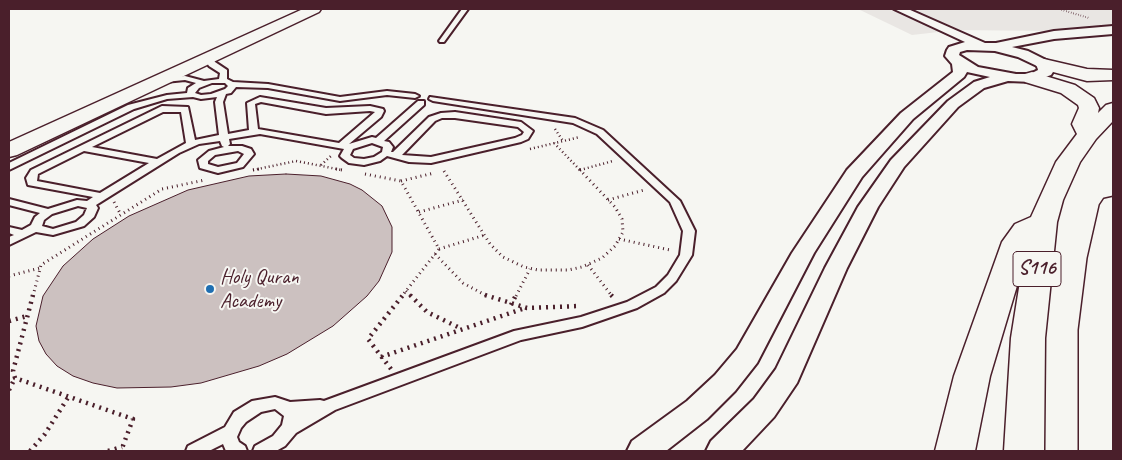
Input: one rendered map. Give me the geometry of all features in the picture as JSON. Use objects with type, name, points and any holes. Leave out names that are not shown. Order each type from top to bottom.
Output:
[{"type":"main road","points":[[9,137],[295,9]]},
{"type":"main road","points":[[9,150],[314,9]]},
{"type":"main road","points":[[1038,67],[1087,74],[1113,75]]},
{"type":"main road","points":[[1038,67],[1087,102],[1089,108],[1082,124],[1088,134]]},
{"type":"main road","name":"S116","points":[[1024,451],[1028,338],[1043,222],[1059,180],[1088,134],[1113,109]]},
{"type":"main road","points":[[1099,451],[1096,330],[1103,258],[1113,204]]},
{"type":"main road","points":[[955,451],[972,376],[1016,242],[1025,230],[1043,222]]},
{"type":"main road","points":[[1096,330],[1113,358]]},
{"type":"street","points":[[643,451],[697,410],[747,356],[803,253],[854,174],[907,116],[959,74],[961,70],[950,43],[940,36],[883,9]]},
{"type":"street","points":[[899,9],[956,36],[990,47],[1023,54],[1038,67]]},
{"type":"street","points":[[956,56],[966,46],[990,47],[1054,35],[1113,30]]},
{"type":"street","points":[[1038,67],[1042,48],[1047,45],[1113,36]]},
{"type":"street","points":[[956,56],[984,73],[1006,77]]},
{"type":"street","points":[[722,451],[764,408],[787,375],[836,268],[868,207],[897,164],[953,104],[980,85],[1038,67]]},
{"type":"lane","points":[[442,41],[465,9]]},
{"type":"lane","points":[[208,58],[212,64],[224,72],[223,81],[226,93],[224,137],[226,149]]},
{"type":"lane","points":[[153,83],[185,78],[204,83],[223,81]]},
{"type":"lane","points":[[9,167],[131,107],[193,92],[204,83]]},
{"type":"lane","points":[[193,92],[206,97],[249,86],[268,86],[340,99],[387,94],[418,99]]},
{"type":"lane","points":[[262,451],[279,441],[290,428],[330,405],[519,335],[599,317],[632,305],[660,290],[672,278],[683,260],[689,243],[688,226],[674,201],[595,129],[575,121],[434,99],[434,96],[429,94],[418,99],[378,141]]},
{"type":"lane","points":[[9,242],[36,227],[39,219],[48,212],[68,204],[89,204],[191,144],[254,132],[345,146],[366,141],[378,141],[386,144],[390,153],[409,160],[431,160],[518,140],[526,137],[529,131],[521,125],[445,116],[432,119],[404,146],[390,153],[377,159],[357,162],[345,156],[345,146],[380,111],[370,108],[326,110],[260,99],[250,103],[254,132]]},
{"type":"lane","points":[[102,196],[32,183],[30,180],[34,172],[151,112],[176,107],[185,109],[191,144]]},
{"type":"lane","points":[[82,148],[159,162]]},
{"type":"lane","points":[[9,202],[48,212]]},
{"type":"lane","points":[[36,227],[47,232],[73,227],[92,214],[94,208],[89,204]]},
{"type":"lane","points":[[9,230],[25,234]]},
{"type":"lane","points":[[234,443],[240,416],[257,406],[275,403],[288,409],[292,414],[290,428]]},
{"type":"lane","points":[[288,409],[330,405]]},
{"type":"lane","points":[[194,451],[234,443]]},
{"type":"lane","points":[[198,451],[234,443]]},
{"type":"path","points":[[1059,9],[1094,19]]},
{"type":"path","points":[[559,125],[555,132],[563,141]]},
{"type":"path","points":[[444,171],[485,235],[503,257],[530,269],[553,271],[588,265],[610,252],[623,232],[622,219],[608,200],[554,143]]},
{"type":"path","points":[[580,170],[617,160],[610,154]]},
{"type":"path","points":[[248,171],[296,161],[347,171]]},
{"type":"path","points":[[356,172],[401,181],[439,249]]},
{"type":"path","points":[[9,390],[41,265],[162,189],[210,179]]},
{"type":"path","points":[[608,200],[647,189],[641,183]]},
{"type":"path","points":[[419,212],[463,200]]},
{"type":"path","points":[[399,379],[368,339],[439,249],[485,235]]},
{"type":"path","points":[[619,239],[671,248],[668,256]]},
{"type":"path","points":[[435,254],[452,274],[464,283],[478,292],[511,305],[527,308],[561,308],[586,305]]},
{"type":"path","points":[[588,265],[612,298],[621,296]]},
{"type":"path","points":[[9,276],[40,268]]},
{"type":"path","points":[[511,305],[530,269]]},
{"type":"path","points":[[406,291],[427,312],[462,329]]},
{"type":"path","points":[[381,357],[527,308]]},
{"type":"path","points":[[9,321],[27,316]]},
{"type":"path","points":[[12,375],[134,419],[121,449],[108,451]]},
{"type":"path","points":[[30,451],[45,434],[69,396]]},
{"type":"shaded area","points":[[858,9],[1113,9],[1113,27],[1049,31],[956,30],[912,35]]},
{"type":"building","name":"Holy Quran Academy","points":[[286,174],[321,176],[350,184],[362,190],[382,206],[392,227],[392,252],[379,281],[367,296],[333,326],[287,354],[259,366],[201,383],[171,387],[117,388],[93,383],[73,376],[57,366],[46,354],[39,341],[36,326],[43,296],[63,266],[93,239],[129,216],[188,190],[249,176]]},
{"type":"place","name":"Holy Quran Academy","points":[[210,289]]}]
